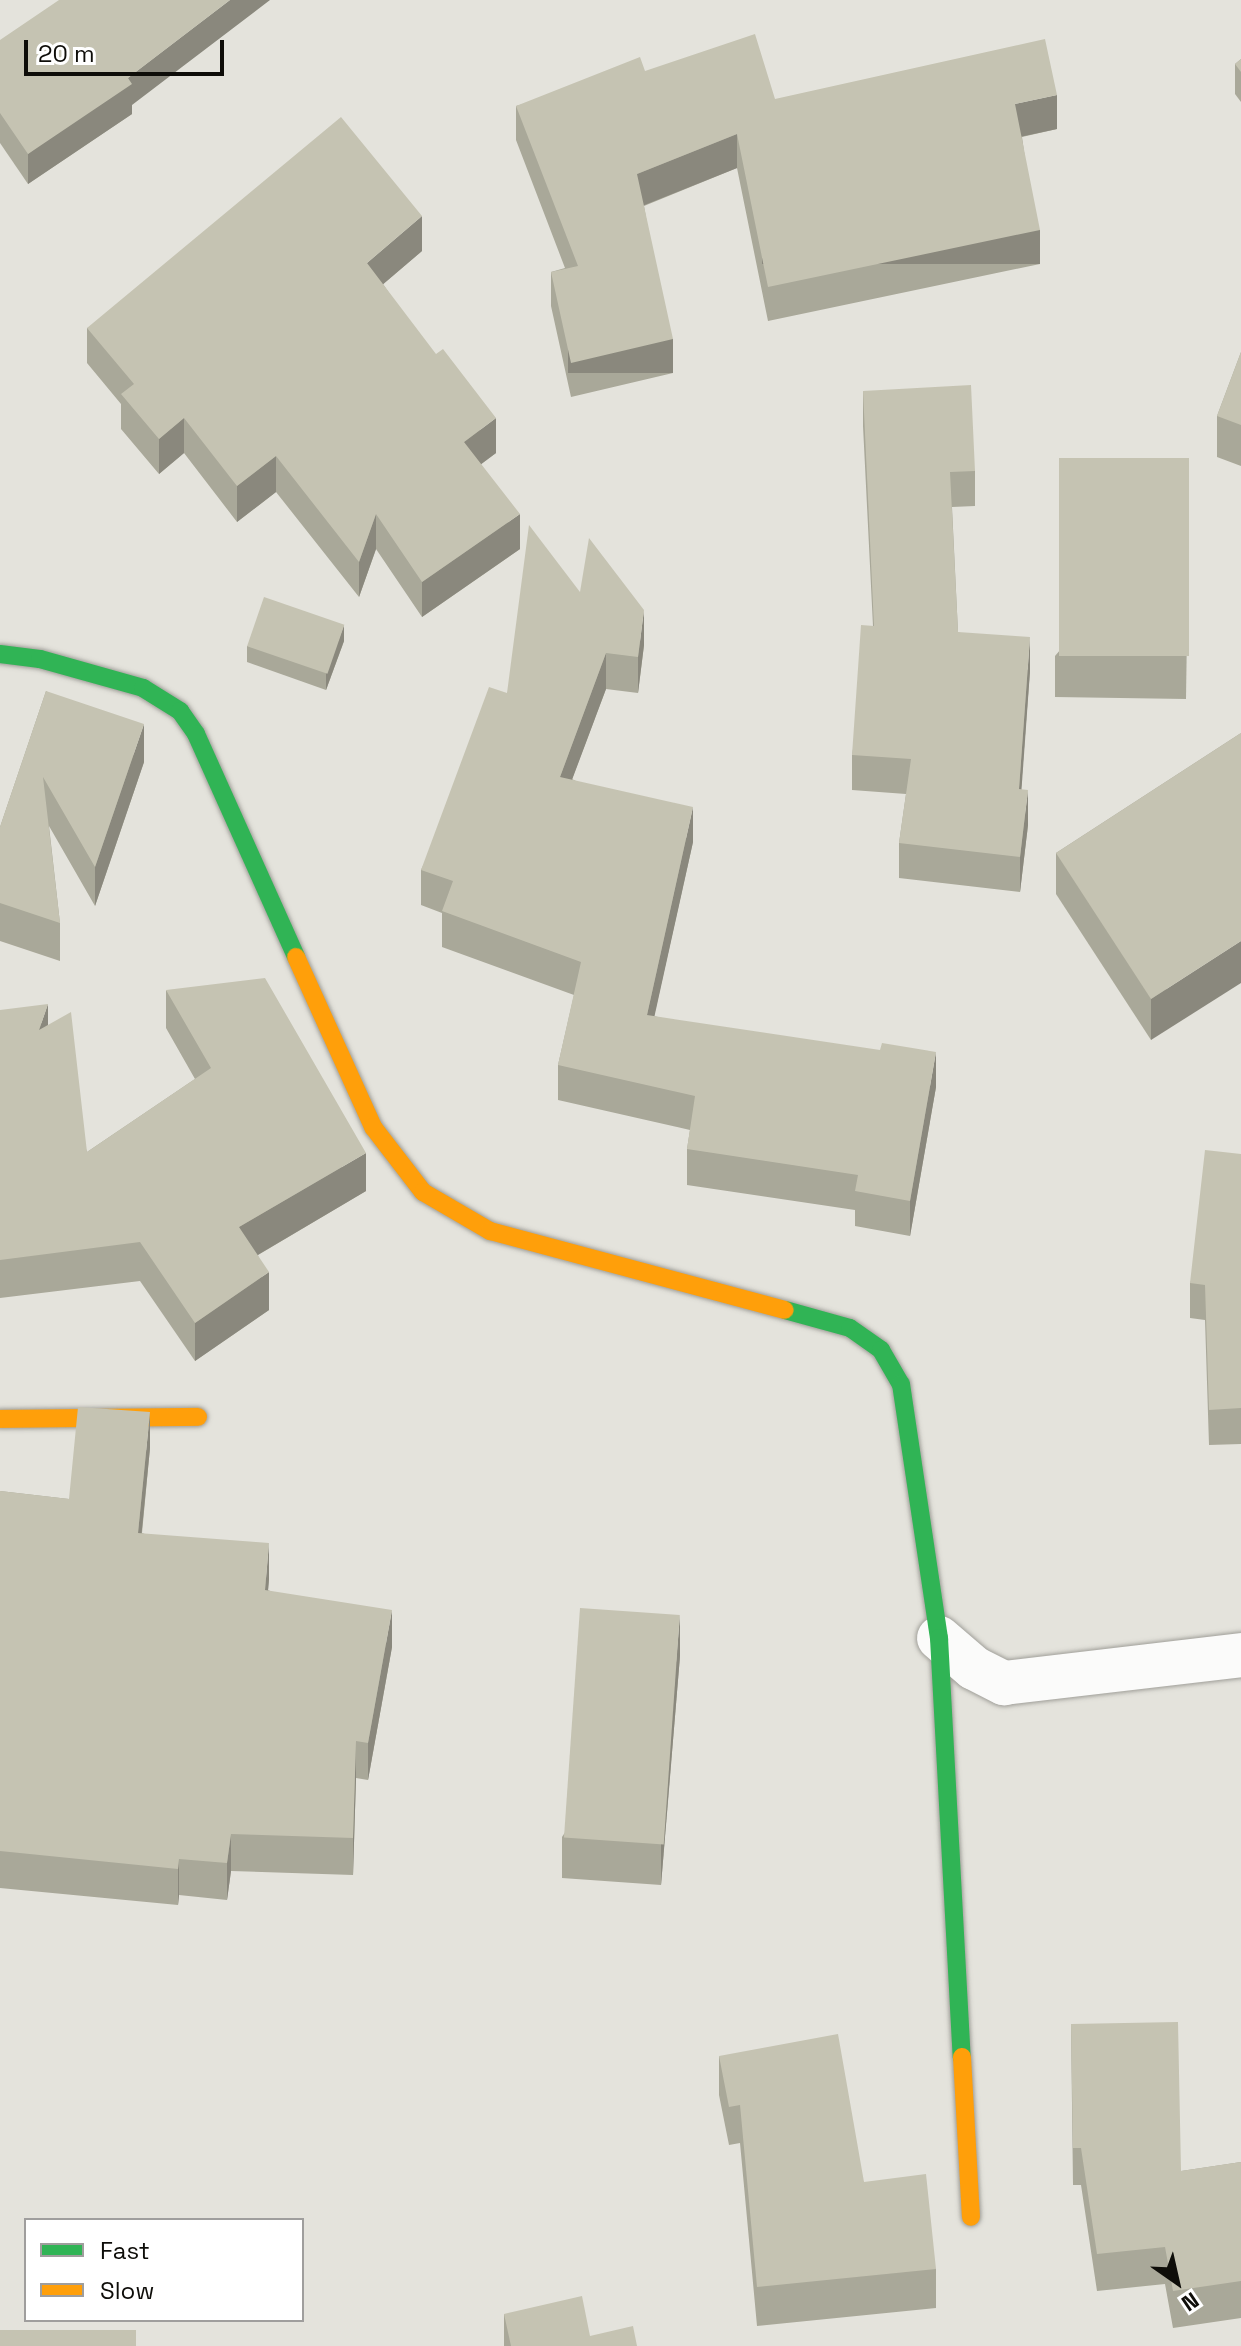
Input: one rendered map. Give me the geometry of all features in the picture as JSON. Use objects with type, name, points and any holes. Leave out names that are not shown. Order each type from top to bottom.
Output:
[{"type":"street","points":[[0,654],[40,659],[143,688],[180,711],[196,734],[373,1127],[423,1192],[490,1231],[850,1328],[881,1350],[901,1384],[939,1638],[971,2217]]},
{"type":"street","points":[[0,1419],[198,1417]]},
{"type":"street","points":[[939,1638],[974,1668],[1004,1683],[1241,1655]]},
{"type":"building","points":[[59,0],[230,0],[128,78],[132,84],[28,154],[0,113],[0,40]]},
{"type":"building","points":[[755,34],[775,99],[1045,39],[1057,95],[1015,104],[1040,230],[768,287],[737,134],[637,174],[673,339],[571,363],[551,272],[578,266],[516,106],[640,57],[645,71]]},
{"type":"building","points":[[341,117],[422,216],[367,263],[436,354],[443,349],[496,418],[464,442],[520,514],[422,582],[376,514],[359,562],[276,456],[237,486],[184,418],[159,439],[121,394],[134,384],[87,328]]},
{"type":"building","points":[[1241,352],[1241,425],[1217,416]]},
{"type":"building","points":[[971,385],[975,471],[950,472],[958,632],[1030,637],[1019,789],[1028,790],[1020,857],[899,843],[911,759],[852,755],[861,625],[874,626],[863,391]]},
{"type":"building","points":[[1059,458],[1189,458],[1189,656],[1059,656]]},
{"type":"building","points":[[529,525],[580,592],[589,538],[644,610],[638,657],[606,653],[560,777],[693,807],[647,1015],[880,1050],[882,1043],[936,1052],[910,1201],[855,1191],[858,1175],[687,1149],[695,1096],[558,1065],[581,962],[442,911],[453,881],[421,870],[489,687],[507,693]]},
{"type":"building","points":[[264,597],[344,625],[327,674],[247,646]]},
{"type":"building","points":[[46,691],[144,724],[95,867],[43,777],[60,923],[0,903],[0,827]]},
{"type":"building","points":[[1241,733],[1241,941],[1151,999],[1056,853]]},
{"type":"building","points":[[265,978],[366,1153],[239,1227],[269,1272],[195,1323],[140,1242],[0,1260],[0,1010],[48,1004],[39,1030],[71,1012],[87,1152],[211,1068],[166,990]]},
{"type":"building","points":[[1205,1150],[1241,1154],[1241,1408],[1209,1410],[1205,1285],[1190,1283]]},
{"type":"building","points":[[78,1407],[150,1412],[138,1533],[269,1543],[265,1590],[392,1610],[368,1743],[356,1741],[353,1838],[231,1834],[227,1863],[179,1859],[178,1869],[0,1851],[0,1491],[69,1499]]},
{"type":"building","points":[[580,1608],[680,1615],[664,1844],[564,1837]]},
{"type":"building","points":[[1178,2022],[1181,2171],[1241,2162],[1241,2281],[1173,2291],[1165,2247],[1097,2254],[1081,2148],[1073,2148],[1071,2024]]},
{"type":"building","points":[[838,2034],[864,2182],[926,2174],[936,2269],[757,2287],[740,2105],[729,2107],[719,2056]]},
{"type":"building","points":[[582,2296],[590,2336],[633,2326],[637,2346],[511,2346],[504,2314]]},
{"type":"building","points":[[0,2330],[136,2330],[136,2346],[0,2346]]},
{"type":"traffic: fast","points":[[0,654],[40,659],[143,688],[180,711],[196,734],[296,957]]},
{"type":"traffic: fast","points":[[785,1310],[850,1328],[881,1350],[901,1384],[939,1638],[962,2057]]},
{"type":"traffic: slow","points":[[296,957],[373,1127],[423,1192],[490,1231],[785,1310]]},
{"type":"traffic: slow","points":[[0,1419],[198,1417]]},
{"type":"traffic: slow","points":[[962,2057],[971,2217]]}]
